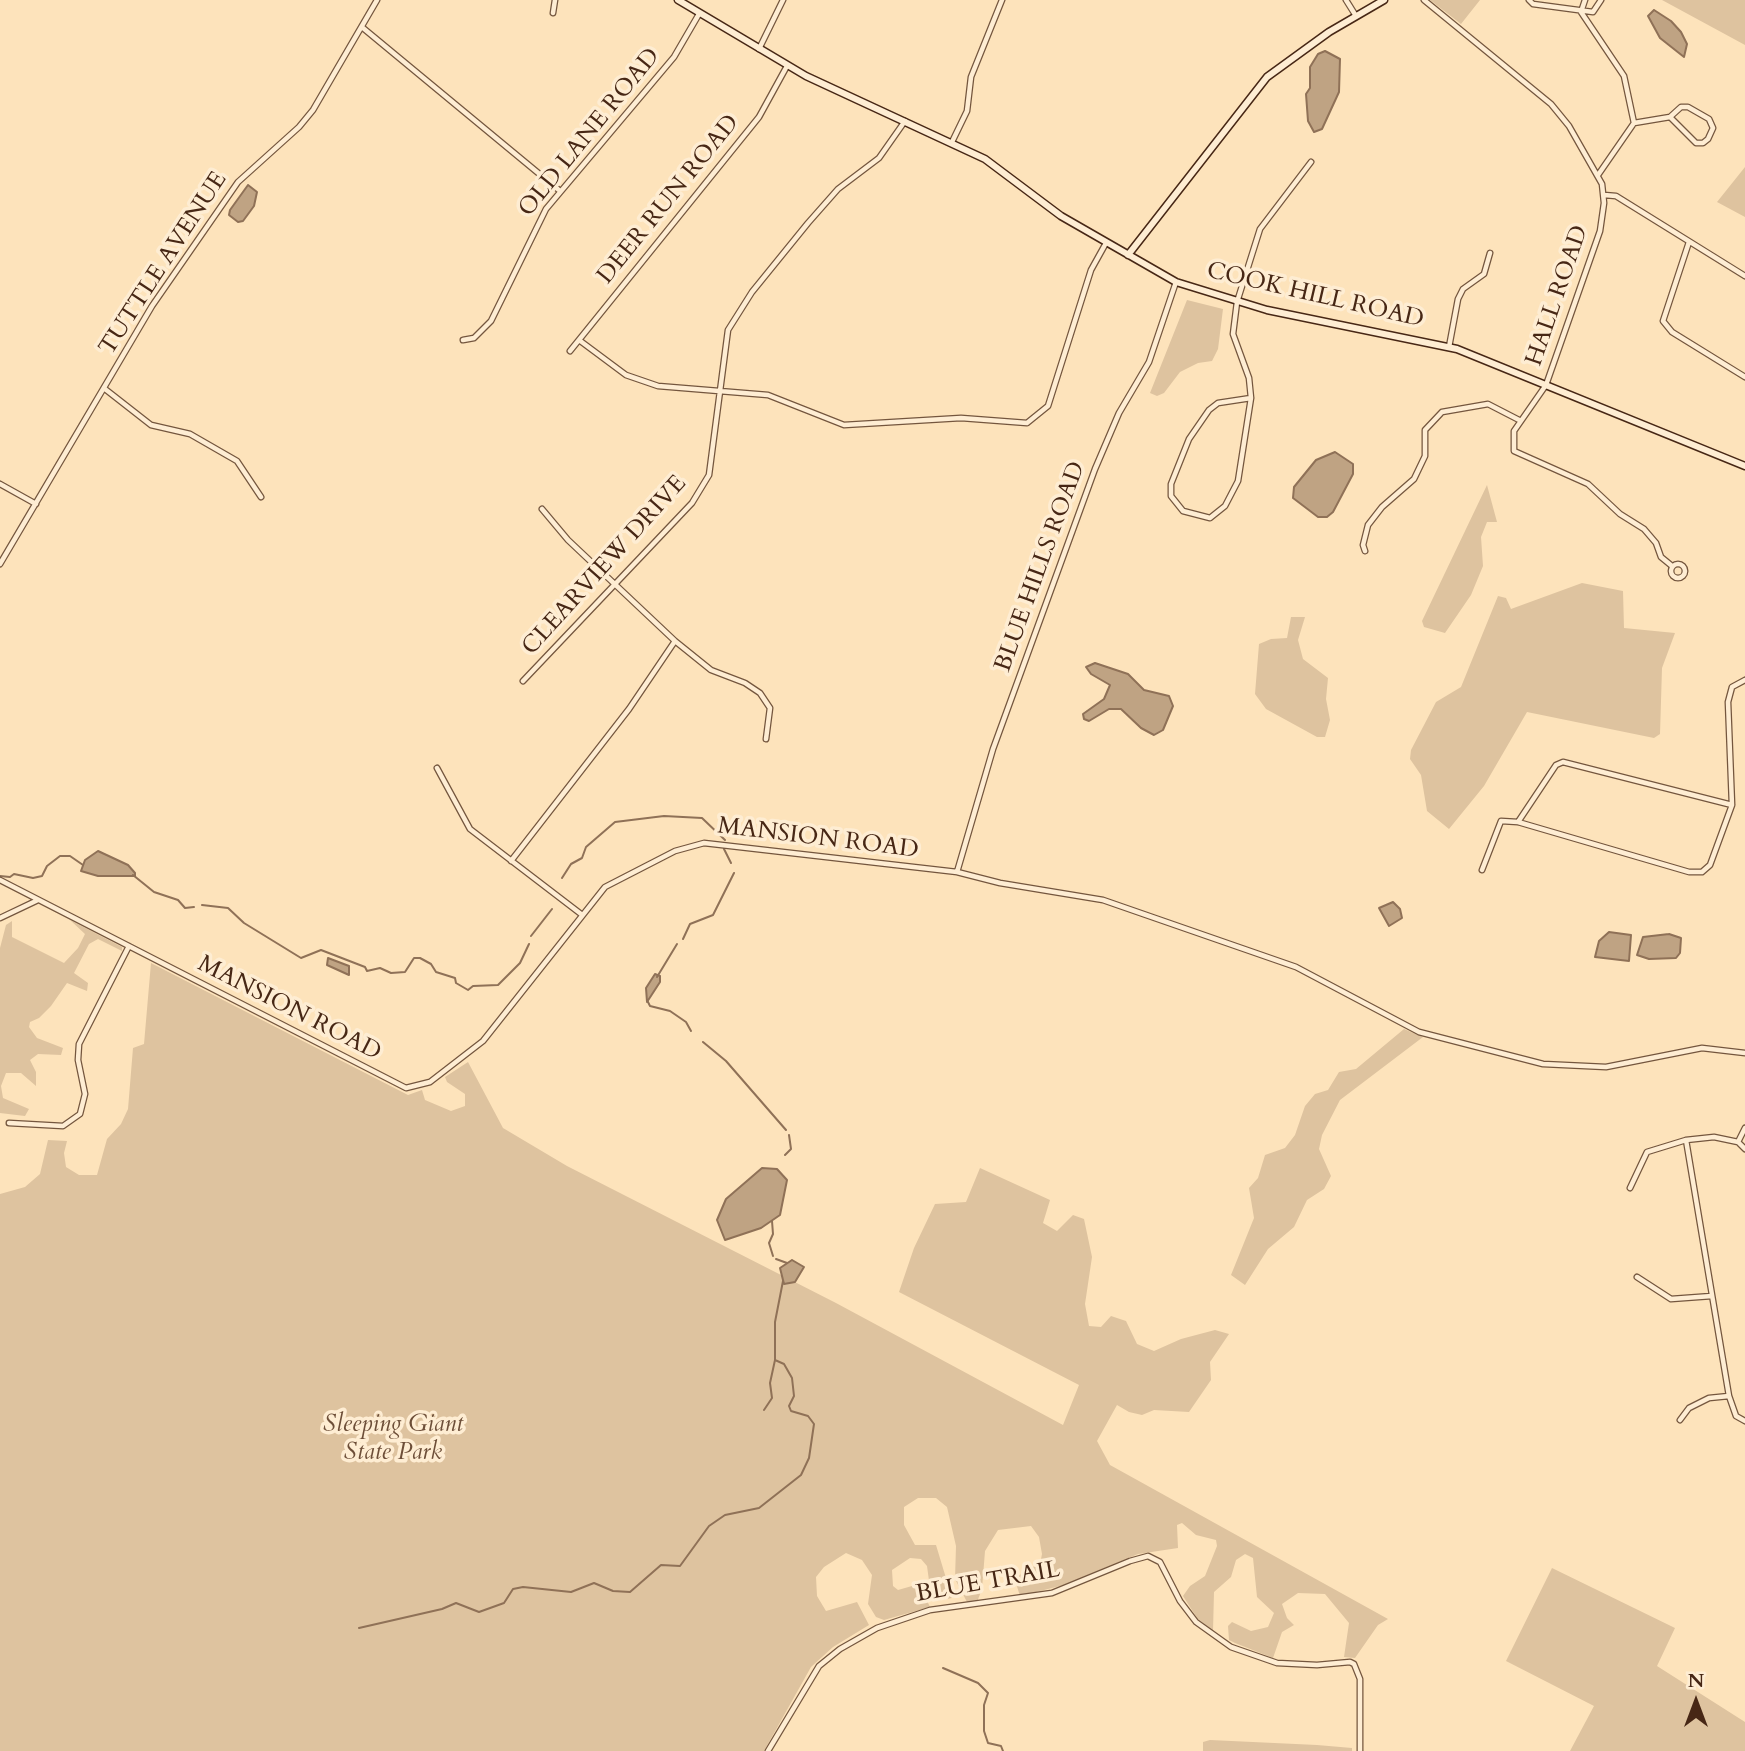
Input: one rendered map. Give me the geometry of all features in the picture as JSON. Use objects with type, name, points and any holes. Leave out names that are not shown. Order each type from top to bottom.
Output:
[{"type":"street","name":"TUTTLE AVENUE","points":[[0,564],[152,306],[248,169],[305,120],[326,91],[377,0]]},
{"type":"street","points":[[553,13],[555,0]]},
{"type":"street","name":"COOK HILL ROAD","points":[[678,0],[786,66],[992,163],[1061,216],[1176,282],[1237,302],[1449,347],[1745,466]]},
{"type":"street","points":[[759,49],[783,0]]},
{"type":"street","points":[[952,142],[967,111],[971,77],[1002,0]]},
{"type":"street","points":[[1346,0],[1356,16]]},
{"type":"street","points":[[1128,255],[1267,77],[1384,0]]},
{"type":"street","name":"HALL ROAD","points":[[1424,0],[1551,104],[1570,126],[1598,175],[1604,195],[1600,231],[1546,385],[1521,421]]},
{"type":"street","points":[[1529,0],[1533,4],[1568,7],[1581,12],[1593,12],[1601,0]]},
{"type":"street","points":[[1581,12],[1585,0]]},
{"type":"street","points":[[1581,12],[1624,76],[1634,123]]},
{"type":"street","name":"OLD LANE ROAD","points":[[463,340],[479,335],[491,321],[533,230],[560,191],[674,57],[699,14]]},
{"type":"street","points":[[363,28],[560,191]]},
{"type":"street","name":"DEER RUN ROAD","points":[[570,351],[759,117],[786,66]]},
{"type":"street","points":[[1598,175],[1634,123],[1670,117],[1681,107],[1688,107],[1709,119],[1713,128],[1703,144],[1696,143],[1670,117]]},
{"type":"street","name":"CLEARVIEW DRIVE","points":[[523,681],[692,503],[709,475],[728,330],[752,292],[838,188],[879,158],[905,120]]},
{"type":"street","points":[[1251,398],[1218,403],[1209,410],[1189,439],[1171,484],[1171,496],[1183,511],[1210,518],[1225,506],[1240,471],[1251,398],[1249,378],[1233,334],[1237,302],[1260,229],[1311,162]]},
{"type":"street","points":[[1604,195],[1616,197],[1745,276]]},
{"type":"street","points":[[1689,242],[1663,321],[1672,332],[1745,377]]},
{"type":"street","points":[[579,340],[626,375],[658,386],[768,395],[844,425],[961,418],[1027,423],[1048,406],[1091,270],[1106,243]]},
{"type":"street","points":[[1449,347],[1458,299],[1463,289],[1484,274],[1490,253]]},
{"type":"street","name":"BLUE HILLS ROAD","points":[[957,872],[993,749],[1095,468],[1119,413],[1149,362],[1176,282]]},
{"type":"street","points":[[105,389],[151,425],[190,434],[237,461],[261,497]]},
{"type":"street","points":[[1365,551],[1363,545],[1368,525],[1382,507],[1414,479],[1425,456],[1426,430],[1442,412],[1488,404],[1521,421],[1511,442],[1514,451],[1588,484],[1620,514],[1644,529],[1656,543],[1661,557],[1672,566]]},
{"type":"street","points":[[0,484],[36,504]]},
{"type":"street","points":[[542,509],[568,540],[675,641],[711,670],[745,683],[760,693],[770,708],[766,739]]},
{"type":"street","points":[[512,860],[629,709],[675,641]]},
{"type":"street","points":[[1482,870],[1501,821],[1518,822],[1689,872],[1702,873],[1710,865],[1732,805],[1728,702],[1732,687],[1745,680]]},
{"type":"street","points":[[1518,822],[1556,765],[1563,762],[1732,805]]},
{"type":"street","points":[[437,768],[470,829],[581,914]]},
{"type":"street","name":"MANSION ROAD","points":[[0,880],[380,1076],[413,1088],[436,1078],[483,1041],[581,914],[613,881],[675,851],[704,843],[957,872],[1117,904],[1296,967],[1419,1032],[1530,1061],[1593,1068],[1632,1064],[1702,1048],[1745,1053]]},
{"type":"street","points":[[0,918],[38,900]]},
{"type":"street","points":[[9,1123],[64,1126],[80,1114],[85,1094],[78,1060],[79,1044],[129,946]]},
{"type":"street","points":[[1738,1142],[1745,1128]]},
{"type":"street","points":[[1630,1188],[1647,1152],[1686,1140],[1714,1137],[1738,1142],[1745,1149]]},
{"type":"street","points":[[1686,1140],[1729,1396],[1736,1416],[1745,1421]]},
{"type":"street","points":[[1637,1277],[1671,1299],[1712,1296]]},
{"type":"street","points":[[1680,1420],[1689,1408],[1709,1398],[1729,1396]]},
{"type":"street","name":"BLUE TRAIL","points":[[768,1751],[819,1666],[839,1649],[877,1628],[930,1610],[1052,1593],[1143,1557],[1160,1562],[1180,1601],[1203,1629],[1237,1651],[1289,1664],[1350,1662],[1357,1668],[1360,1679],[1360,1751]]},
{"type":"green space","points":[[1430,0],[1480,0],[1461,24]]},
{"type":"green space","points":[[1662,0],[1745,0],[1745,45]]},
{"type":"green space","points":[[1745,167],[1745,217],[1717,202]]},
{"type":"green space","points":[[1187,300],[1223,309],[1218,349],[1212,361],[1198,363],[1180,372],[1164,393],[1157,396],[1150,393]]},
{"type":"green space","points":[[1487,485],[1497,522],[1487,522],[1481,537],[1483,566],[1471,595],[1445,633],[1424,627],[1422,621]]},
{"type":"green space","points":[[1582,583],[1623,591],[1624,628],[1675,633],[1662,668],[1660,734],[1654,738],[1527,712],[1484,786],[1449,829],[1427,811],[1421,775],[1410,759],[1411,750],[1436,702],[1461,687],[1498,596],[1506,598],[1511,609]]},
{"type":"green space","points":[[1291,617],[1305,617],[1298,640],[1303,659],[1328,678],[1326,699],[1330,720],[1325,737],[1317,737],[1266,709],[1255,694],[1259,644],[1271,639],[1287,638]]},
{"type":"green space","points":[[70,920],[122,947],[122,951],[98,939],[89,944],[74,973],[88,983],[87,991],[67,983],[51,1006],[39,1018],[30,1022],[29,1027],[37,1038],[63,1048],[61,1055],[38,1054],[30,1060],[36,1072],[36,1086],[21,1073],[6,1073],[1,1086],[3,1098],[29,1109],[25,1116],[0,1113],[0,948],[6,925],[12,921],[12,937],[64,963],[78,948],[85,934]]},
{"type":"green space","name":"Sleeping Giant State Park","points":[[151,963],[408,1095],[422,1090],[425,1100],[451,1111],[465,1106],[465,1094],[447,1082],[445,1077],[468,1062],[503,1128],[567,1166],[836,1303],[1063,1425],[1079,1385],[899,1292],[914,1248],[935,1204],[966,1202],[980,1168],[1050,1200],[1043,1223],[1057,1231],[1073,1215],[1084,1219],[1092,1257],[1085,1304],[1089,1326],[1101,1327],[1111,1316],[1126,1321],[1137,1344],[1154,1351],[1181,1339],[1215,1330],[1229,1334],[1210,1362],[1211,1380],[1189,1412],[1154,1410],[1142,1415],[1117,1405],[1097,1441],[1110,1465],[1388,1619],[1378,1625],[1355,1658],[1344,1657],[1349,1623],[1325,1594],[1298,1593],[1282,1604],[1287,1618],[1294,1625],[1282,1632],[1273,1658],[1235,1643],[1229,1640],[1228,1626],[1232,1622],[1251,1631],[1268,1627],[1274,1613],[1257,1597],[1253,1558],[1245,1554],[1236,1560],[1231,1577],[1214,1592],[1213,1631],[1197,1618],[1183,1596],[1190,1586],[1205,1576],[1217,1546],[1216,1540],[1196,1535],[1182,1523],[1177,1525],[1178,1548],[1138,1554],[1064,1585],[1020,1596],[1015,1580],[1025,1570],[1040,1564],[1042,1554],[1039,1537],[1031,1526],[998,1530],[985,1551],[982,1589],[977,1602],[967,1602],[955,1579],[956,1546],[947,1507],[936,1498],[918,1498],[904,1507],[904,1525],[915,1545],[936,1545],[952,1598],[936,1601],[931,1595],[927,1566],[921,1559],[910,1558],[892,1570],[893,1586],[898,1590],[919,1584],[930,1607],[884,1620],[876,1617],[868,1604],[872,1575],[862,1560],[846,1553],[824,1567],[816,1577],[817,1596],[826,1611],[857,1602],[869,1625],[833,1647],[811,1667],[764,1751],[0,1751],[0,1194],[25,1187],[40,1174],[48,1140],[67,1141],[64,1153],[66,1167],[79,1175],[97,1175],[107,1139],[121,1124],[128,1109],[133,1048],[144,1044]]},
{"type":"green space","points":[[1404,1029],[1423,1037],[1340,1100],[1322,1135],[1319,1149],[1331,1176],[1324,1189],[1307,1200],[1294,1227],[1268,1249],[1245,1285],[1231,1275],[1254,1218],[1249,1188],[1258,1178],[1265,1155],[1285,1148],[1295,1135],[1305,1106],[1315,1094],[1328,1090],[1339,1072],[1356,1069]]},
{"type":"green space","points":[[1552,1568],[1675,1628],[1657,1666],[1745,1722],[1745,1751],[1570,1751],[1594,1706],[1506,1661]]},
{"type":"green space","points":[[1210,1740],[1317,1745],[1352,1748],[1352,1751],[1203,1751],[1203,1742]]},
{"type":"shaded area","points":[[1654,10],[1671,21],[1681,32],[1687,44],[1684,57],[1660,38],[1648,16]]},
{"type":"shaded area","points":[[1325,51],[1340,59],[1339,92],[1322,129],[1314,132],[1308,121],[1306,94],[1310,88],[1310,67],[1318,54]]},
{"type":"shaded area","points":[[248,185],[257,192],[254,206],[243,221],[238,222],[229,215],[230,210]]},
{"type":"shaded area","points":[[1335,452],[1353,464],[1353,474],[1333,512],[1327,517],[1318,517],[1293,498],[1294,487],[1316,460]]},
{"type":"shaded area","points":[[1095,663],[1128,674],[1144,690],[1169,696],[1173,706],[1163,730],[1154,735],[1141,728],[1121,709],[1109,709],[1089,721],[1084,719],[1083,714],[1104,699],[1110,685],[1091,674],[1086,667]]},
{"type":"shaded area","points":[[98,851],[128,865],[135,876],[98,876],[81,871],[85,860]]},
{"type":"shaded area","points":[[1393,902],[1400,909],[1402,918],[1389,926],[1379,908]]},
{"type":"shaded area","points":[[1609,932],[1631,935],[1629,961],[1595,957],[1599,941]]},
{"type":"shaded area","points":[[1669,934],[1681,938],[1680,953],[1676,958],[1649,959],[1637,955],[1643,937]]},
{"type":"shaded area","points":[[328,958],[349,966],[349,975],[327,965]]},
{"type":"shaded area","points":[[655,974],[660,976],[660,982],[647,1002],[646,988]]},
{"type":"shaded area","points":[[762,1168],[777,1169],[787,1180],[780,1215],[761,1228],[725,1240],[717,1220],[726,1199]]},
{"type":"shaded area","points":[[792,1260],[804,1267],[795,1282],[784,1284],[780,1268]]},
{"type":"waterway","points":[[562,878],[571,864],[582,858],[586,847],[615,822],[664,816],[702,818],[725,840]]},
{"type":"waterway","points":[[724,849],[731,863]]},
{"type":"waterway","points":[[0,876],[42,876],[47,866],[60,856],[70,856],[83,865]]},
{"type":"waterway","points":[[683,939],[690,924],[713,915],[734,873]]},
{"type":"waterway","points":[[133,875],[154,892],[178,900],[185,908],[194,907]]},
{"type":"waterway","points":[[202,905],[228,908],[244,923],[301,958],[321,950],[365,967],[367,971],[380,968],[391,973],[405,972],[414,958],[420,958],[431,964],[436,972],[455,978],[456,983],[468,990],[473,986],[498,985],[520,963],[529,944]]},
{"type":"waterway","points":[[531,936],[552,909]]},
{"type":"waterway","points":[[657,977],[677,944]]},
{"type":"waterway","points":[[647,1000],[650,1006],[670,1011],[686,1022],[691,1031]]},
{"type":"waterway","points":[[703,1042],[726,1061],[786,1130]]},
{"type":"waterway","points":[[785,1155],[791,1149],[789,1135]]},
{"type":"waterway","points":[[772,1221],[773,1234],[769,1243],[773,1256]]},
{"type":"waterway","points":[[776,1259],[787,1263]]},
{"type":"waterway","points":[[764,1410],[772,1398],[770,1383],[775,1360],[775,1322],[783,1281]]},
{"type":"waterway","points":[[359,1628],[442,1609],[456,1603],[479,1612],[504,1603],[513,1589],[523,1587],[571,1592],[594,1583],[613,1591],[630,1592],[661,1565],[680,1566],[709,1526],[725,1515],[759,1508],[801,1475],[809,1458],[814,1424],[808,1416],[791,1411],[789,1406],[794,1396],[792,1378],[784,1364],[775,1360]]},
{"type":"waterway","points":[[943,1668],[978,1683],[988,1693],[984,1705],[984,1731],[988,1743],[1001,1746],[1003,1751]]}]
